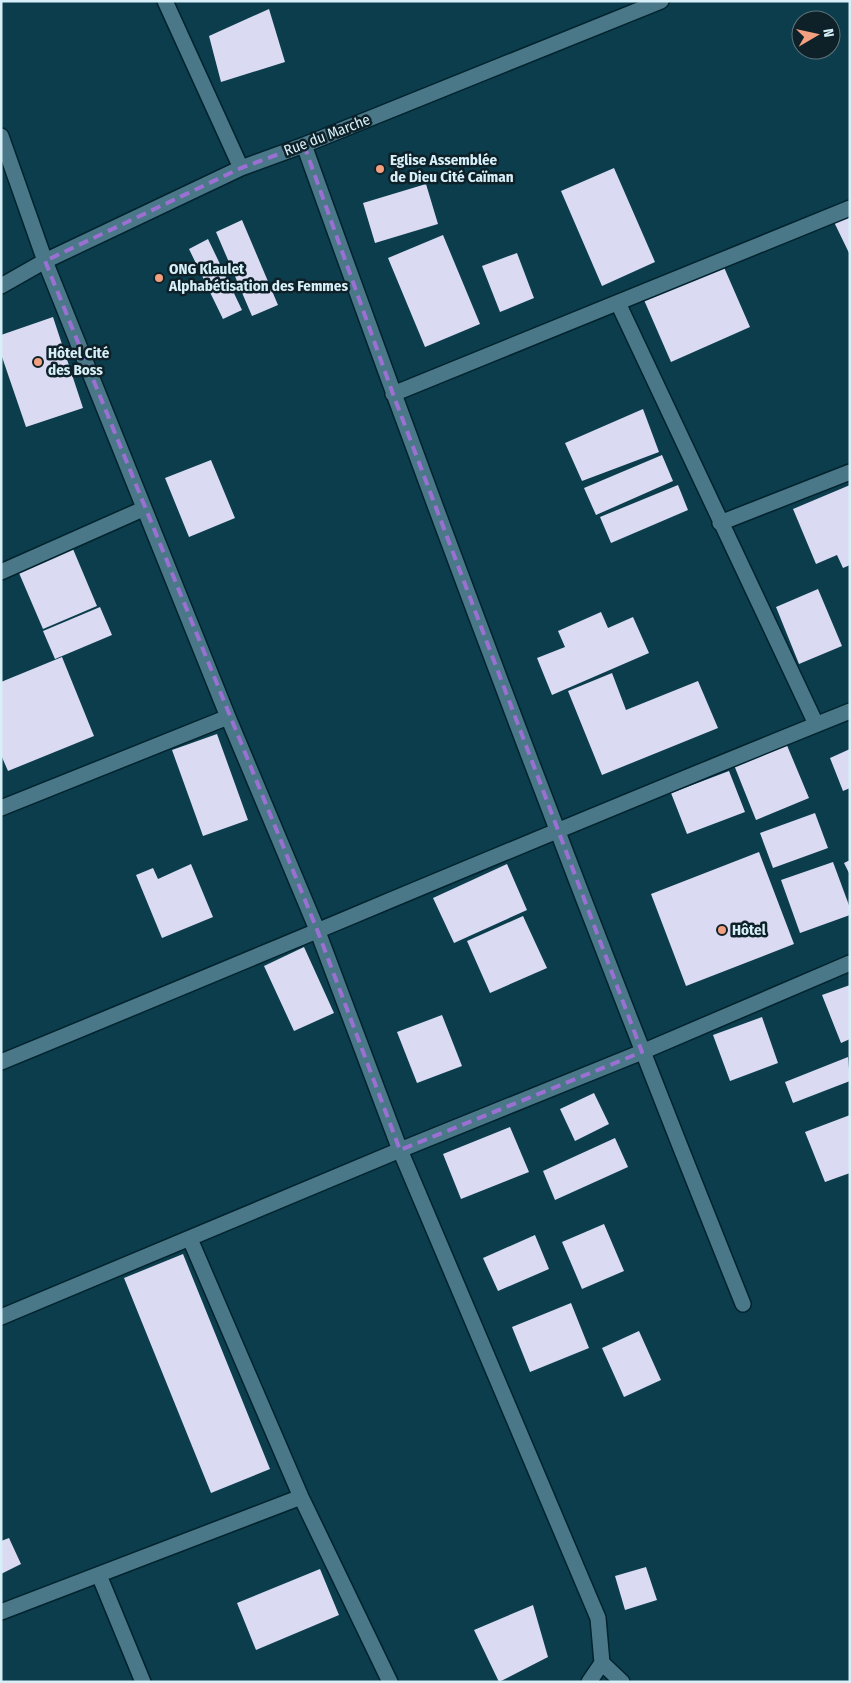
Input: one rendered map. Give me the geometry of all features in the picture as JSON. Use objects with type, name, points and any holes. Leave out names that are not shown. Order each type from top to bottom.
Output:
[{"type":"street","points":[[166,1],[241,168]]},
{"type":"street","name":"Rue du Marche","points":[[1,286],[45,261],[241,168],[304,145],[661,1]]},
{"type":"street","points":[[1,136],[45,261],[228,717],[318,932],[400,1150],[598,1618],[602,1664],[590,1682]]},
{"type":"street","points":[[304,145],[393,394],[642,1052],[743,1304]]},
{"type":"street","points":[[393,394],[850,208]]},
{"type":"street","points":[[618,303],[816,724]]},
{"type":"street","points":[[720,523],[850,472]]},
{"type":"street","points":[[1,572],[144,509]]},
{"type":"street","points":[[1,1062],[318,932],[558,828],[850,710]]},
{"type":"street","points":[[1,808],[228,717]]},
{"type":"street","points":[[1,1317],[400,1150],[642,1052],[850,963]]},
{"type":"street","points":[[190,1239],[301,1497],[390,1682]]},
{"type":"street","points":[[1,1612],[301,1497]]},
{"type":"street","points":[[99,1575],[144,1682]]},
{"type":"street","points":[[602,1664],[622,1682]]},
{"type":"highlighted area","points":[[304,145],[393,394],[642,1052],[400,1150],[318,932],[45,261],[241,168]]},
{"type":"building","points":[[269,9],[285,62],[221,82],[209,36]]},
{"type":"building","points":[[614,168],[655,262],[602,286],[561,191]]},
{"type":"building","points":[[426,184],[438,224],[375,243],[363,203]]},
{"type":"building","points":[[850,215],[850,255],[834,222]]},
{"type":"building","points":[[242,220],[278,305],[252,316],[216,232]]},
{"type":"building","points":[[443,235],[480,324],[425,347],[388,258]]},
{"type":"building","points":[[208,239],[242,310],[223,319],[189,249]]},
{"type":"building","points":[[517,253],[534,298],[500,312],[482,266]]},
{"type":"building","points":[[723,265],[750,327],[671,362],[644,300]]},
{"type":"building","points":[[53,317],[83,408],[26,427],[1,354],[1,335]]},
{"type":"building","points":[[643,409],[659,452],[582,481],[565,443]]},
{"type":"building","points":[[662,455],[673,481],[596,515],[584,488]]},
{"type":"building","points":[[211,460],[235,518],[189,537],[165,478]]},
{"type":"building","points":[[678,485],[688,510],[611,543],[600,517]]},
{"type":"building","points":[[850,485],[850,565],[843,568],[837,555],[816,564],[793,509]]},
{"type":"building","points":[[73,549],[97,606],[43,629],[19,573]]},
{"type":"building","points":[[818,589],[842,646],[799,664],[776,607]]},
{"type":"building","points":[[100,607],[112,635],[55,659],[43,631]]},
{"type":"building","points":[[601,612],[608,628],[633,617],[649,653],[552,695],[537,658],[565,647],[558,631]]},
{"type":"building","points":[[62,657],[94,736],[8,771],[1,755],[1,682]]},
{"type":"building","points":[[612,673],[626,710],[698,681],[718,728],[602,775],[568,691]]},
{"type":"building","points":[[217,734],[248,820],[203,836],[172,750]]},
{"type":"building","points":[[786,743],[809,798],[756,820],[734,765]]},
{"type":"building","points":[[850,749],[850,788],[843,791],[830,758]]},
{"type":"building","points":[[729,771],[745,812],[687,834],[671,793]]},
{"type":"building","points":[[815,813],[828,848],[773,868],[760,833]]},
{"type":"building","points":[[759,852],[794,944],[686,986],[651,894]]},
{"type":"building","points":[[850,860],[850,875],[844,863]]},
{"type":"building","points":[[833,862],[850,908],[850,915],[800,933],[781,880]]},
{"type":"building","points":[[191,864],[213,917],[162,938],[136,875],[153,868],[158,879]]},
{"type":"building","points":[[507,864],[527,910],[454,943],[433,898]]},
{"type":"building","points":[[523,916],[547,968],[490,993],[467,941]]},
{"type":"building","points":[[304,947],[334,1013],[294,1031],[264,966]]},
{"type":"building","points":[[850,985],[850,1039],[841,1043],[822,995]]},
{"type":"building","points":[[442,1015],[462,1066],[417,1083],[397,1032]]},
{"type":"building","points":[[762,1017],[778,1063],[730,1081],[713,1035]]},
{"type":"building","points":[[848,1057],[850,1081],[793,1103],[785,1082]]},
{"type":"building","points":[[594,1093],[609,1124],[575,1141],[560,1109]]},
{"type":"building","points":[[850,1115],[850,1173],[825,1182],[805,1132]]},
{"type":"building","points":[[510,1127],[529,1172],[461,1199],[443,1154]]},
{"type":"building","points":[[615,1138],[628,1167],[555,1200],[543,1171]]},
{"type":"building","points":[[604,1224],[624,1271],[582,1289],[562,1242]]},
{"type":"building","points":[[535,1235],[549,1269],[498,1291],[483,1258]]},
{"type":"building","points":[[183,1254],[270,1469],[211,1493],[124,1278]]},
{"type":"building","points":[[571,1303],[589,1348],[530,1372],[512,1327]]},
{"type":"building","points":[[639,1331],[661,1380],[624,1397],[602,1348]]},
{"type":"building","points":[[9,1538],[21,1564],[1,1574],[1,1541]]},
{"type":"building","points":[[646,1567],[657,1600],[625,1610],[615,1576]]},
{"type":"building","points":[[320,1569],[339,1615],[256,1650],[237,1603]]},
{"type":"building","points":[[533,1605],[548,1657],[499,1682],[474,1630]]},
{"type":"place","name":"Eglise Assemblée de Dieu Cité Caïman","points":[[380,169]]},
{"type":"place","name":"ONG Klaulet Alphabétisation des Femmes","points":[[159,278]]},
{"type":"place","name":"Hôtel Cité des Boss","points":[[38,362]]},
{"type":"place","name":"Hôtel","points":[[722,930]]}]
